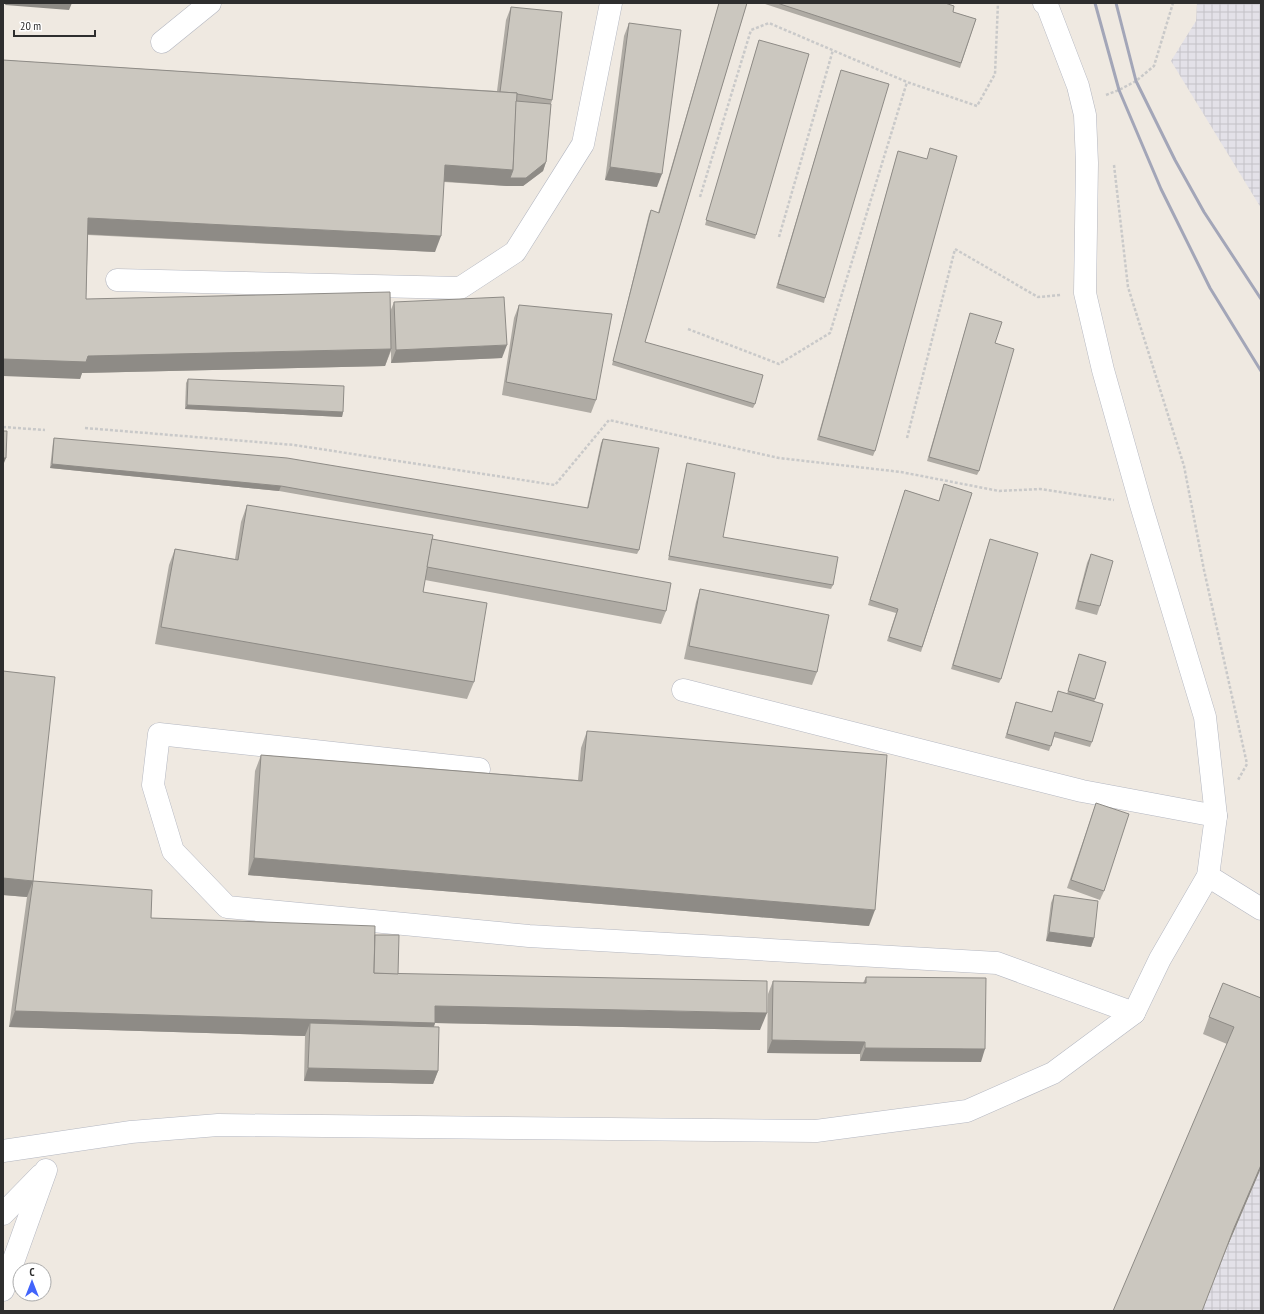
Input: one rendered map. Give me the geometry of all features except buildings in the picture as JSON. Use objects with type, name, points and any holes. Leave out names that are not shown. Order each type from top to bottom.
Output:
[{"type":"street","points":[[162,42],[210,3]]},
{"type":"street","points":[[117,280],[460,288],[515,252],[583,144],[611,3]]},
{"type":"street","points":[[3,1151],[131,1132],[218,1125],[816,1131],[967,1111],[1053,1072],[1134,1013],[1160,958],[1208,876],[1216,816],[1205,717],[1141,505],[1103,370],[1085,293],[1087,163],[1085,115],[1078,86],[1047,5],[1044,3]]},
{"type":"street","points":[[683,690],[1082,791],[1216,816]]},
{"type":"street","points":[[479,769],[159,734],[153,785],[173,851],[228,907],[529,936],[997,963],[1134,1013]]},
{"type":"street","points":[[1208,876],[1261,909]]},
{"type":"street","points":[[3,1290],[46,1170],[43,1144]]},
{"type":"street","points":[[3,1214],[46,1170]]},
{"type":"path","points":[[700,197],[751,30],[769,23],[907,82],[977,106],[995,74],[998,3]]},
{"type":"path","points":[[1078,86],[1101,96],[1119,90],[1136,81],[1154,66],[1173,3]]},
{"type":"path","points":[[779,238],[833,50]]},
{"type":"path","points":[[688,329],[779,364],[830,333],[907,82]]},
{"type":"path","points":[[1114,162],[1128,287],[1184,466],[1204,570],[1247,764],[1235,784]]},
{"type":"path","points":[[907,438],[955,249],[1038,297],[1085,293]]},
{"type":"path","points":[[85,428],[294,445],[556,485],[609,420],[779,458],[902,472],[999,491],[1040,488],[1141,505]]},
{"type":"path","points":[[3,427],[45,430]]},
{"type":"shaded area","points":[[1197,3],[1261,3],[1261,208],[1171,61],[1196,21]]},
{"type":"shaded area","points":[[1261,1168],[1261,1311],[1202,1311],[1228,1245]]},
{"type":"railway","points":[[1095,3],[1119,90],[1161,189],[1210,288],[1261,371]]},
{"type":"railway","points":[[1116,3],[1136,81],[1175,160],[1204,212],[1261,299]]}]
